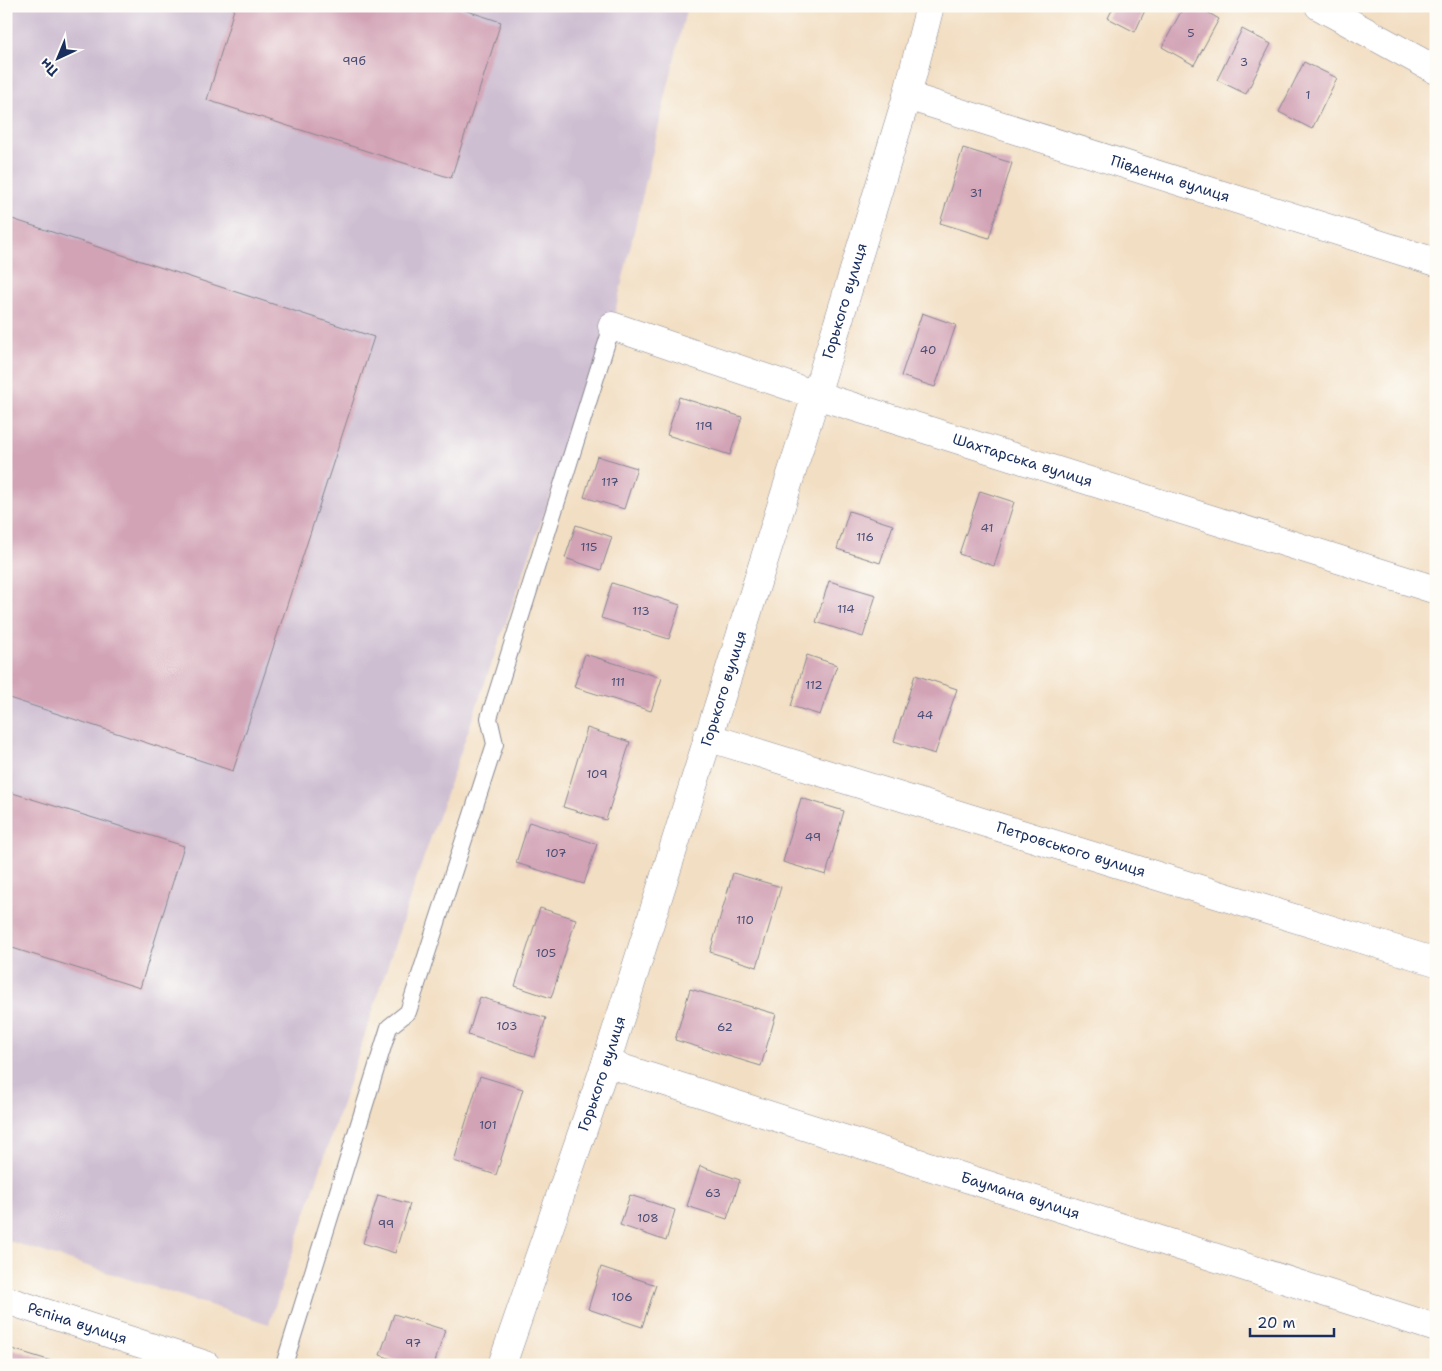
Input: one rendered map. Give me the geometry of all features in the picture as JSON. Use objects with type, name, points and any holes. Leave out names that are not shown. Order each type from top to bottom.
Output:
[{"type":"street","name":"Горького вулиця","points":[[502,1365],[606,1063],[816,395],[907,96],[930,6]]},
{"type":"street","points":[[1320,6],[1436,70]]},
{"type":"street","name":"Південна вулиця","points":[[907,96],[1436,262]]},
{"type":"street","name":"Шахтарська вулиця","points":[[612,326],[816,395],[1436,590]]},
{"type":"street","name":"Петровського вулиця","points":[[707,737],[1436,962]]},
{"type":"street","name":"Баумана вулиця","points":[[606,1063],[1436,1328]]},
{"type":"street","name":"Рєпіна вулиця","points":[[6,1300],[175,1360],[206,1365]]},
{"type":"lane","points":[[284,1365],[389,1027],[408,1012],[495,744],[489,718],[612,326]]},
{"type":"shaded area","points":[[6,6],[687,6],[616,308],[417,877],[269,1324],[6,1240]]},
{"type":"building","points":[[235,6],[452,6],[501,22],[451,178],[207,100]]},
{"type":"building","points":[[1114,6],[1147,6],[1135,32],[1108,18]]},
{"type":"building","points":[[1184,6],[1197,6],[1219,19],[1194,65],[1162,47]]},
{"type":"building","points":[[1242,29],[1271,44],[1246,94],[1217,80]]},
{"type":"building","points":[[1304,62],[1337,78],[1312,129],[1279,112]]},
{"type":"building","points":[[963,148],[1012,163],[989,238],[940,223]]},
{"type":"building","points":[[6,217],[374,337],[233,771],[6,697]]},
{"type":"building","points":[[922,313],[956,325],[935,387],[901,376]]},
{"type":"building","points":[[679,397],[742,417],[730,455],[667,435]]},
{"type":"building","points":[[597,456],[637,468],[624,509],[584,497]]},
{"type":"building","points":[[980,491],[1014,502],[994,566],[959,554]]},
{"type":"building","points":[[849,511],[893,525],[880,563],[837,549]]},
{"type":"building","points":[[576,525],[612,537],[601,570],[565,558]]},
{"type":"building","points":[[829,581],[876,595],[863,637],[816,622]]},
{"type":"building","points":[[612,583],[680,605],[669,639],[601,618]]},
{"type":"building","points":[[585,654],[662,678],[651,711],[574,687]]},
{"type":"building","points":[[807,655],[837,665],[820,715],[791,706]]},
{"type":"building","points":[[915,675],[957,689],[935,754],[894,741]]},
{"type":"building","points":[[587,728],[630,742],[606,820],[563,807]]},
{"type":"building","points":[[6,791],[184,846],[140,988],[6,946]]},
{"type":"building","points":[[801,798],[844,811],[826,875],[783,862]]},
{"type":"building","points":[[529,822],[597,844],[584,884],[516,863]]},
{"type":"building","points":[[733,873],[781,887],[757,967],[710,952]]},
{"type":"building","points":[[540,908],[576,919],[551,998],[515,986]]},
{"type":"building","points":[[690,989],[776,1014],[761,1066],[675,1040]]},
{"type":"building","points":[[480,997],[546,1018],[534,1056],[468,1035]]},
{"type":"building","points":[[480,1076],[523,1089],[496,1175],[454,1161]]},
{"type":"building","points":[[700,1166],[740,1180],[727,1219],[687,1206]]},
{"type":"building","points":[[378,1195],[410,1204],[395,1253],[363,1243]]},
{"type":"building","points":[[630,1195],[675,1210],[666,1241],[620,1225]]},
{"type":"building","points":[[601,1267],[656,1285],[642,1327],[588,1309]]},
{"type":"building","points":[[394,1314],[445,1330],[434,1365],[410,1365],[380,1355]]},
{"type":"building","points":[[6,1347],[61,1364],[61,1365],[6,1365]]}]
